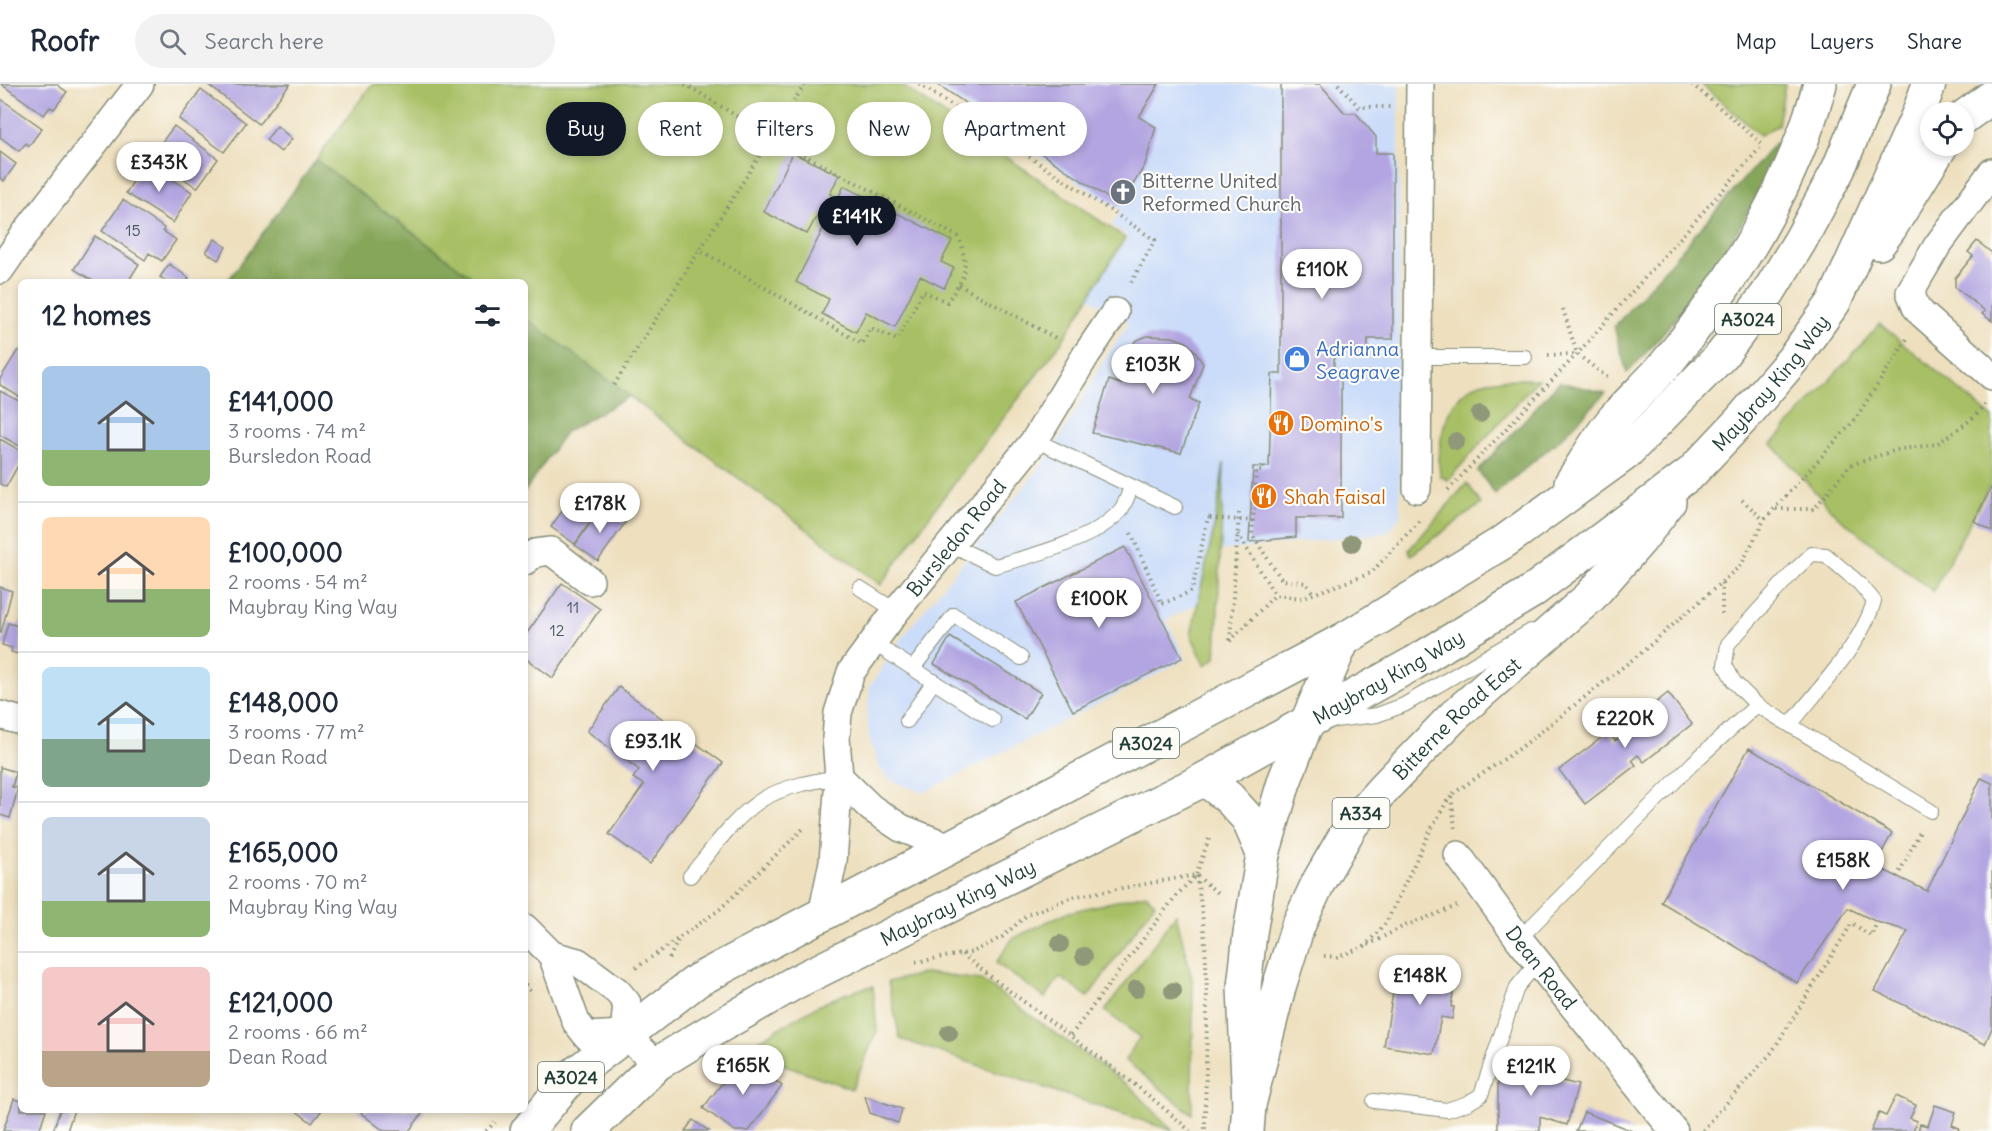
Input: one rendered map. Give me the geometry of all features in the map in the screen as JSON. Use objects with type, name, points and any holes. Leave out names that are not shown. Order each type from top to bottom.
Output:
[{"type":"main road","points":[[1557,505],[1614,420],[1670,359],[1726,283],[1789,172],[1812,115],[1820,84]]},
{"type":"main road","name":"A3024","points":[[527,1131],[572,1076],[624,1034],[698,980],[1344,640],[1505,541],[1625,454],[1722,355],[1768,293],[1800,241],[1838,170],[1874,84]]},
{"type":"main road","name":"Maybray King Way","points":[[657,1064],[795,983],[1205,779],[1414,663],[1531,592],[1691,473],[1742,419],[1794,358],[1834,302],[1918,115],[1929,84]]},
{"type":"main road","points":[[1974,110],[1992,97]]},
{"type":"main road","points":[[1834,302],[1890,228],[1935,156]]},
{"type":"main road","name":"Bitterne Road East","points":[[1248,1118],[1279,987],[1298,926],[1319,881],[1352,824],[1454,716],[1590,597],[1641,539],[1691,473]]},
{"type":"main road","name":"Bitterne Road East","points":[[1248,1118],[1244,987],[1263,854],[1284,782],[1307,722],[1344,640]]},
{"type":"main road","points":[[1205,779],[1229,798],[1248,819],[1263,854]]},
{"type":"main road","name":"A3024","points":[[588,1131],[657,1064]]},
{"type":"street","points":[[0,270],[27,231],[140,84]]},
{"type":"street","points":[[1418,489],[1420,95]]},
{"type":"street","points":[[1992,172],[1937,246],[1916,303],[1992,376]]},
{"type":"street","name":"Bursledon Road","points":[[822,915],[833,862],[839,777],[836,738],[838,714],[851,672],[896,611],[1035,440],[1086,355],[1115,312]]},
{"type":"street","points":[[528,559],[536,553],[552,552],[590,581]]},
{"type":"street","points":[[0,715],[18,719]]},
{"type":"street","points":[[839,777],[871,808],[901,828],[949,847]]},
{"type":"street","name":"Dean Road","points":[[1458,855],[1519,939],[1674,1131]]},
{"type":"street","points":[[528,931],[552,955],[576,1022],[587,1036],[624,1034],[657,1064]]},
{"type":"street","points":[[552,955],[578,962],[617,991],[627,1003],[624,1034]]},
{"type":"lane","points":[[1419,357],[1525,357]]},
{"type":"lane","points":[[1035,440],[1175,507]]},
{"type":"lane","points":[[950,544],[995,566],[1051,551],[1107,524],[1121,511],[1131,487]]},
{"type":"lane","points":[[1790,725],[1844,656],[1870,614],[1874,601],[1860,584],[1826,555],[1812,554],[1794,571],[1728,644],[1725,665],[1734,682],[1757,705],[1931,811]]},
{"type":"lane","points":[[860,588],[896,611]]},
{"type":"lane","points":[[1307,722],[1377,715],[1404,705],[1590,597]]},
{"type":"lane","points":[[913,668],[954,615],[1021,658]]},
{"type":"lane","points":[[872,642],[993,720]]},
{"type":"lane","points":[[907,721],[934,681]]},
{"type":"lane","points":[[1519,939],[1693,763],[1757,705]]},
{"type":"lane","points":[[690,876],[747,811],[765,798],[804,783],[839,777]]},
{"type":"lane","points":[[1374,1101],[1447,1110],[1468,1103],[1481,1095],[1517,987],[1538,962]]},
{"type":"path","points":[[684,84],[735,115]]},
{"type":"path","points":[[793,102],[805,84]]},
{"type":"path","points":[[919,84],[1155,240],[1115,312]]},
{"type":"path","points":[[1338,84],[1359,107],[1420,95]]},
{"type":"path","points":[[1692,84],[1763,145]]},
{"type":"path","points":[[1446,492],[1577,354],[1763,145],[1772,140]]},
{"type":"path","points":[[614,385],[758,156]]},
{"type":"path","points":[[698,249],[862,344],[871,328],[897,340],[923,291],[947,302],[959,285],[966,260],[959,237],[806,156]]},
{"type":"path","points":[[959,285],[1086,355]]},
{"type":"path","points":[[1364,947],[1386,923],[1429,832],[1451,795],[1528,742],[1642,652],[1741,565],[1764,520],[1854,421],[1916,303]]},
{"type":"path","points":[[1563,309],[1577,354],[1612,381]]},
{"type":"path","points":[[1775,508],[1814,509],[1850,465],[1896,450],[1937,444],[1972,419],[1992,396]]},
{"type":"path","points":[[1263,467],[1263,471],[1256,471],[1252,535],[1282,580],[1306,583],[1313,593]]},
{"type":"path","points":[[1742,500],[1764,520]]},
{"type":"path","points":[[1121,511],[1162,603],[1192,591],[1208,517],[1253,521]]},
{"type":"path","points":[[1239,513],[1230,641],[1275,596],[1302,598],[1371,573],[1423,517]]},
{"type":"path","points":[[1238,533],[1275,596]]},
{"type":"path","points":[[1722,582],[1722,621]]},
{"type":"path","points":[[1451,795],[1458,855]]},
{"type":"path","points":[[1898,877],[1931,811]]},
{"type":"path","points":[[634,970],[719,910],[805,827]]},
{"type":"path","points":[[1071,1035],[1163,912],[1196,875],[1210,836]]},
{"type":"path","points":[[1196,875],[1204,923],[1205,1131]]},
{"type":"path","points":[[1190,1131],[1152,1096],[1008,991],[962,954],[973,952],[1002,937],[1027,915],[1072,897],[1196,875],[1220,895]]},
{"type":"path","points":[[1321,956],[1337,957],[1364,947],[1402,927],[1434,914]]},
{"type":"path","points":[[1702,1131],[1772,1052],[1852,923],[1872,936],[1877,922]]},
{"type":"shaded area","points":[[930,84],[1399,84],[1400,516],[1387,533],[1208,552],[1197,604],[1166,620],[1186,659],[923,793],[888,779],[878,765],[869,737],[867,718],[870,686],[907,631],[1052,452],[1103,362],[1129,323],[1089,297],[1128,237],[1112,225],[1121,210],[1039,156],[1087,156],[1087,102],[957,102]]},
{"type":"green space","points":[[372,84],[900,84],[926,102],[847,102],[847,156],[931,156],[931,105],[943,113],[943,156],[1005,156],[1125,238],[1063,340],[933,511],[881,585],[528,320],[528,279],[474,279],[316,160]]},
{"type":"green space","points":[[1701,84],[1785,84],[1778,125],[1760,135]]},
{"type":"green space","points":[[1776,142],[1779,144],[1751,207],[1715,266],[1673,321],[1627,373],[1614,327]]},
{"type":"green space","points":[[316,160],[474,279],[229,279]]},
{"type":"green space","points":[[528,320],[630,396],[565,432],[528,487]]},
{"type":"green space","points":[[1880,324],[1992,417],[1992,481],[1933,591],[1837,516],[1772,444]]},
{"type":"green space","points":[[1538,379],[1448,480],[1440,476],[1440,450],[1445,423],[1450,410],[1467,390],[1485,382]]},
{"type":"green space","points":[[1559,382],[1606,393],[1559,440],[1495,494],[1478,471]]},
{"type":"green space","points":[[1224,463],[1216,658],[1205,665],[1191,635],[1215,523]]},
{"type":"green space","points":[[1467,483],[1481,504],[1411,555],[1409,550]]},
{"type":"green space","points":[[1146,894],[1155,903],[1088,997],[1060,977],[1045,998],[996,963],[1012,939],[1065,913]]},
{"type":"green space","points":[[1176,914],[1193,982],[1192,1114],[1125,1060],[1140,1037],[1105,1011]]},
{"type":"green space","points":[[925,973],[981,980],[1132,1088],[1173,1131],[900,1039],[888,982]]},
{"type":"green space","points":[[873,986],[877,1031],[852,1089],[743,1050],[822,1004],[856,990]]},
{"type":"building","points":[[1,84],[56,84],[67,92],[54,109],[50,107],[44,115]]},
{"type":"building","points":[[207,84],[290,84],[259,124]]},
{"type":"building","points":[[937,84],[1159,84],[1139,117],[1156,127],[1145,165],[1120,206],[1045,156],[1087,156],[1087,102],[964,102]]},
{"type":"building","points":[[1281,84],[1320,84],[1345,113],[1356,113],[1376,137],[1376,153],[1393,153],[1393,339],[1368,339],[1368,349],[1334,349],[1334,374],[1341,374],[1341,518],[1296,518],[1296,537],[1249,542],[1253,467],[1269,467],[1272,374],[1281,374]]},
{"type":"building","points":[[201,90],[246,123],[224,152],[179,119]]},
{"type":"building","points":[[1,99],[42,128],[29,146],[26,143],[19,151],[0,137]]},
{"type":"building","points":[[174,126],[218,159],[197,188],[152,155]]},
{"type":"building","points":[[277,126],[292,139],[281,152],[266,140]]},
{"type":"building","points":[[0,152],[16,164],[4,181],[0,178]]},
{"type":"building","points":[[792,156],[799,156],[839,175],[830,194],[838,198],[844,186],[952,241],[941,262],[954,268],[944,288],[920,276],[895,327],[866,312],[856,332],[822,314],[829,299],[796,282],[828,219],[818,214],[807,234],[764,212]]},
{"type":"building","points":[[145,162],[192,192],[173,223],[126,193]]},
{"type":"building","points":[[123,200],[164,228],[163,231],[176,240],[162,261],[149,253],[145,260],[102,231]]},
{"type":"building","points":[[95,236],[139,264],[130,279],[90,279],[74,269]]},
{"type":"building","points":[[215,239],[226,247],[218,260],[206,252]]},
{"type":"building","points":[[1977,241],[1992,253],[1992,321],[1982,314],[1985,311],[1955,287],[1955,278],[1973,256],[1968,252]]},
{"type":"building","points":[[169,264],[189,278],[163,279],[160,277]]},
{"type":"building","points":[[1147,336],[1173,337],[1186,342],[1203,364],[1190,399],[1199,403],[1181,453],[1092,433],[1109,380],[1121,384],[1126,371],[1124,365],[1135,341]]},
{"type":"building","points":[[18,350],[18,396],[0,385],[0,379]]},
{"type":"building","points":[[0,391],[18,400],[18,445],[0,435]]},
{"type":"building","points":[[0,439],[18,449],[18,465],[6,487],[0,484]]},
{"type":"building","points":[[1992,486],[1992,531],[1974,521]]},
{"type":"building","points":[[577,489],[601,506],[575,544],[551,527]]},
{"type":"building","points":[[602,506],[625,523],[598,561],[575,545]]},
{"type":"building","points":[[1125,547],[1182,658],[1073,711],[1016,602]]},
{"type":"building","points":[[562,583],[600,609],[553,678],[528,660],[528,632]]},
{"type":"building","points":[[0,587],[12,591],[1,633],[0,633]]},
{"type":"building","points":[[8,623],[18,626],[18,654],[11,652],[12,648],[2,645]]},
{"type":"building","points":[[950,637],[1041,693],[1025,719],[934,664]]},
{"type":"building","points":[[619,687],[723,763],[650,864],[609,834],[644,785],[633,778],[639,770],[587,731]]},
{"type":"building","points":[[1668,693],[1692,724],[1644,762],[1638,755],[1632,760],[1636,765],[1585,804],[1559,770],[1609,732],[1615,741],[1623,735],[1621,730]]},
{"type":"building","points":[[1749,748],[1892,833],[1875,866],[1927,891],[1981,778],[1992,783],[1992,1028],[1985,1044],[1875,991],[1908,931],[1877,922],[1848,908],[1797,983],[1661,902]]},
{"type":"building","points":[[0,767],[16,772],[12,787],[18,788],[10,818],[0,815]]},
{"type":"building","points":[[1403,958],[1457,967],[1451,1007],[1454,1007],[1452,1019],[1441,1017],[1434,1054],[1384,1046],[1393,993],[1398,994]]},
{"type":"building","points":[[743,1056],[782,1086],[749,1131],[735,1131],[703,1108]]},
{"type":"building","points":[[1540,1061],[1540,1075],[1578,1085],[1567,1125],[1540,1117],[1540,1131],[1498,1131],[1498,1062]]},
{"type":"building","points":[[865,1096],[902,1109],[898,1123],[870,1113]]},
{"type":"building","points":[[1896,1096],[1916,1105],[1910,1118],[1917,1121],[1913,1131],[1871,1131],[1879,1113],[1886,1116]]},
{"type":"building","points":[[14,1099],[18,1100],[18,1113],[45,1113],[39,1131],[3,1131]]},
{"type":"building","points":[[1935,1105],[1956,1112],[1952,1125],[1959,1128],[1958,1131],[1918,1131],[1920,1124],[1928,1126]]},
{"type":"building","points":[[1584,1112],[1607,1121],[1632,1131],[1576,1131]]},
{"type":"building","points":[[59,1113],[73,1113],[67,1131],[53,1131]]},
{"type":"building","points":[[299,1113],[320,1113],[312,1123]]},
{"type":"building","points":[[361,1113],[423,1113],[409,1131],[384,1131]]},
{"type":"building","points":[[693,1120],[709,1131],[685,1131]]},
{"type":"place","name":"Bitterne United Reformed Church","points":[[1123,192]]},
{"type":"place","name":"Adrianna Seagrave","points":[[1297,359]]},
{"type":"place","name":"Domino's","points":[[1281,423]]},
{"type":"place","name":"Shah Faisal","points":[[1264,496]]}]
